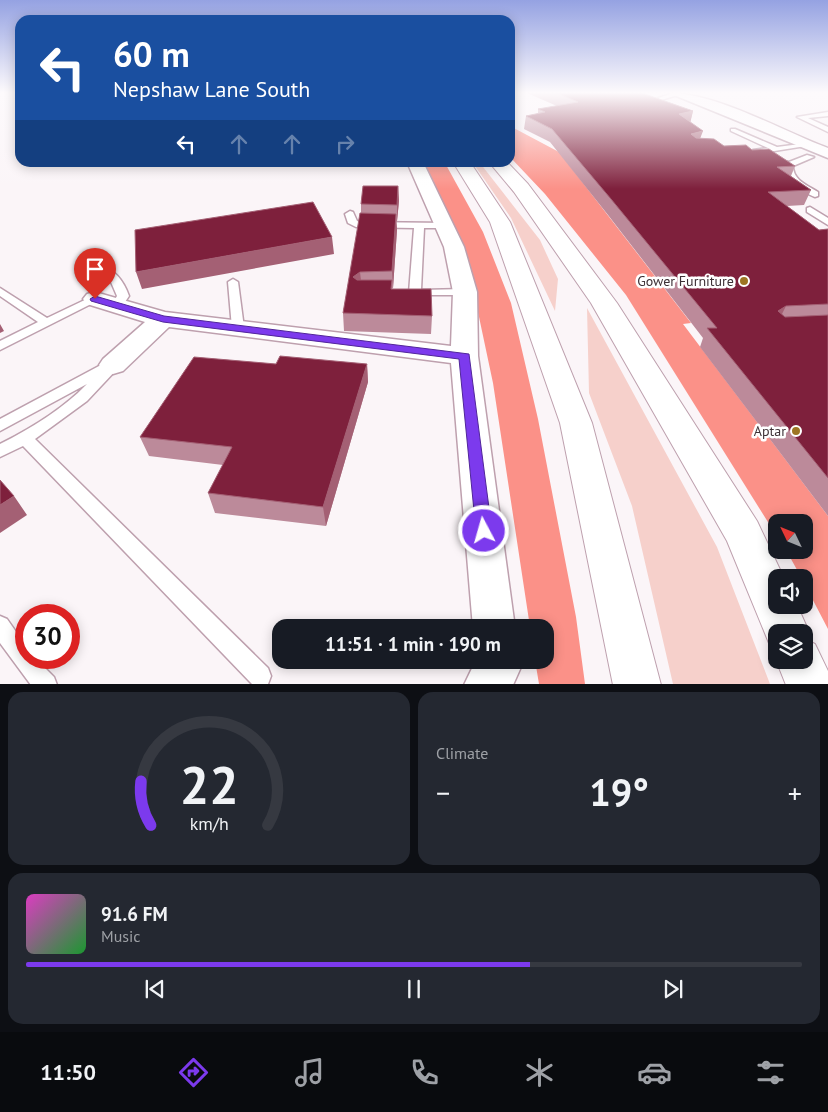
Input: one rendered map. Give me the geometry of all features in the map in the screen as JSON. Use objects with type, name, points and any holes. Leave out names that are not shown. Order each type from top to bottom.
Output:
[{"type":"highway","points":[[464,167],[500,222],[576,423],[637,684]]},
{"type":"highway","points":[[502,167],[521,188],[604,303],[743,533],[783,624]]},
{"type":"highway","points":[[803,669],[810,684]]},
{"type":"street","points":[[762,125],[809,151],[828,153]]},
{"type":"street","points":[[417,167],[434,220],[454,246],[465,292],[464,356],[493,619]]},
{"type":"street","points":[[106,302],[163,319],[464,356]]},
{"type":"street","points":[[113,365],[163,319]]},
{"type":"street","points":[[486,684],[497,669]]},
{"type":"lane","points":[[733,130],[778,150]]},
{"type":"lane","points":[[789,165],[755,152],[778,150],[809,151]]},
{"type":"lane","points":[[789,165],[809,151]]},
{"type":"lane","points":[[789,165],[789,173],[795,181],[815,194]]},
{"type":"lane","points":[[810,210],[828,222]]},
{"type":"lane","points":[[350,214],[353,223],[359,225],[434,220],[411,293],[465,292]]},
{"type":"lane","points":[[0,346],[47,323],[123,296],[120,285],[114,276],[101,269]]},
{"type":"lane","points":[[233,282],[238,328]]},
{"type":"lane","points":[[0,291],[47,323]]},
{"type":"lane","points":[[0,426],[113,365]]},
{"type":"lane","points":[[0,451],[24,438],[82,398],[113,365]]},
{"type":"lane","points":[[24,438],[260,676]]},
{"type":"lane","points":[[0,626],[26,663],[46,684]]},
{"type":"shaded area","points":[[515,129],[559,152],[691,323],[683,324],[828,516],[828,629],[813,600],[813,569],[797,569],[791,559],[813,559],[813,514],[768,514],[768,522],[626,295],[545,194],[515,162]]},
{"type":"shaded area","points":[[425,167],[447,167],[483,232],[511,303],[538,419],[576,617],[585,684],[539,684],[536,669],[554,669],[554,619],[529,619],[493,383],[464,246]]},
{"type":"shaded area","points":[[476,167],[483,167],[540,240],[558,279],[555,311],[511,218]]},
{"type":"shaded area","points":[[587,308],[717,547],[770,684],[673,684],[632,506],[589,393]]},
{"type":"building","points":[[544,125],[694,125],[703,131],[691,134],[696,138],[714,139],[724,146],[746,145],[752,150],[769,149],[795,166],[777,167],[811,190],[768,192],[819,230],[828,229],[828,304],[786,306],[778,311],[785,317],[828,315],[828,478],[707,328],[717,328],[552,129]]},
{"type":"building","points":[[363,186],[398,186],[397,205],[361,204]]},
{"type":"building","points":[[313,202],[332,237],[136,272],[135,230]]},
{"type":"building","points":[[360,213],[396,214],[392,271],[360,272],[353,277],[357,280],[392,280],[391,289],[431,289],[432,316],[343,313]]},
{"type":"building","points":[[280,356],[367,364],[323,507],[208,493],[232,447],[140,437],[194,357],[276,364]]},
{"type":"building","points":[[0,480],[14,496],[0,505]]},
{"type":"place","name":"Gower Furniture","points":[[744,281]]},
{"type":"place","name":"Aptar","points":[[796,431]]},
{"type":"route","points":[[95,299],[163,319],[464,356],[484,531]]}]
